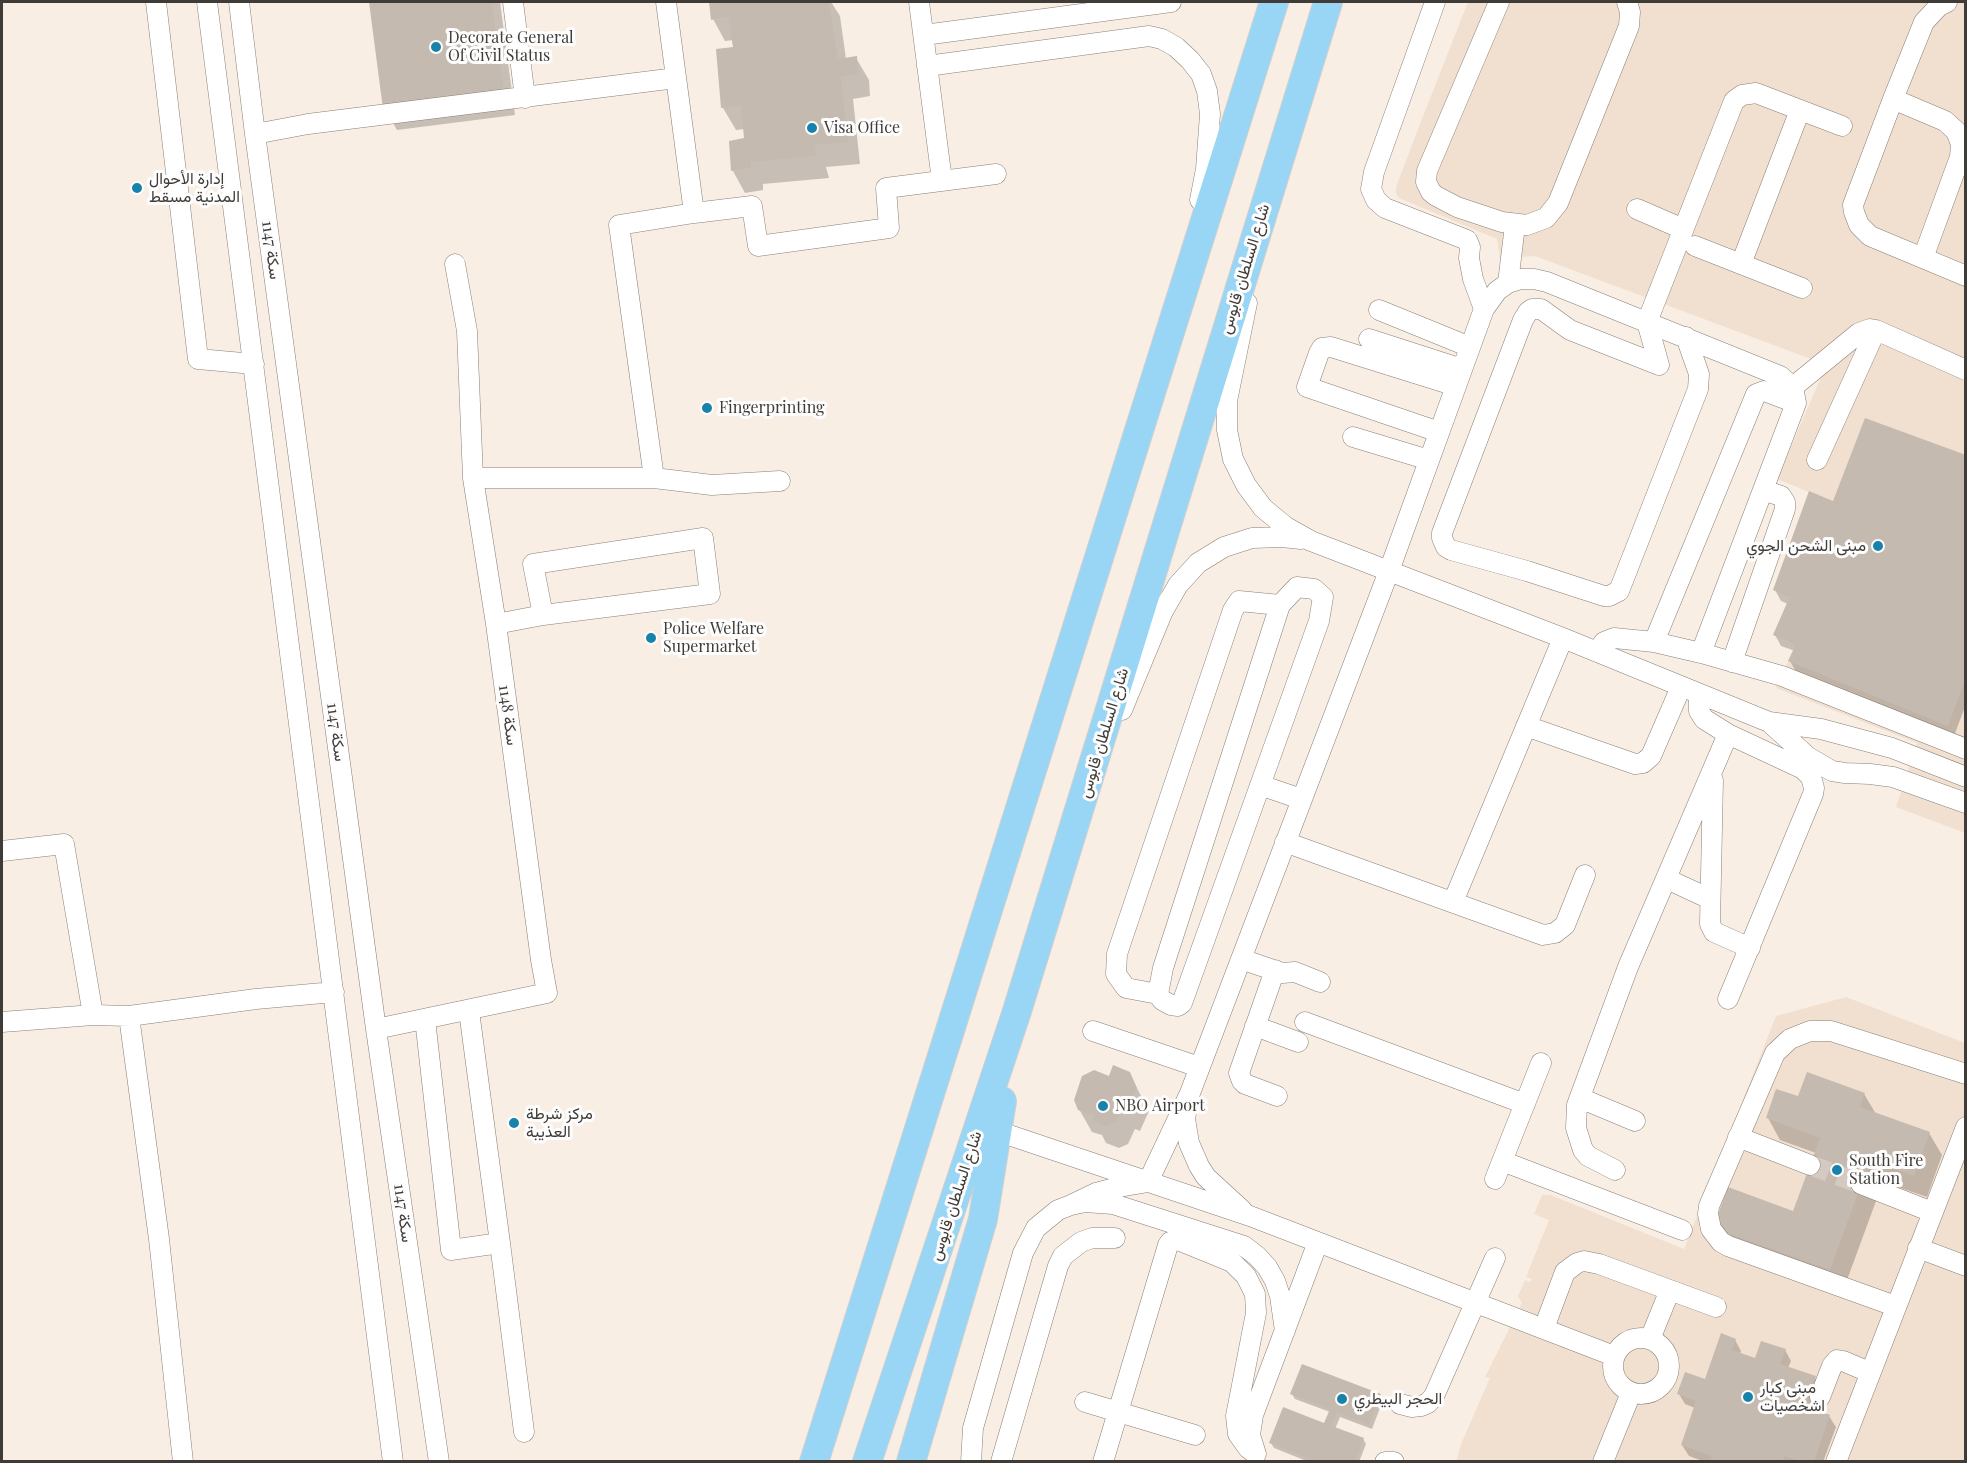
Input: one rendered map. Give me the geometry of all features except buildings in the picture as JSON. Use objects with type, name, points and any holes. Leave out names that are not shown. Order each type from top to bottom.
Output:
[{"type":"highway","points":[[816,1454],[1274,2]]},
{"type":"highway","name":"شارع السلطان قابوس","points":[[867,1461],[1017,1011],[1328,2]]},
{"type":"highway","points":[[910,1461],[982,1219],[1017,1011]]},
{"type":"street","points":[[156,2],[198,359],[254,364]]},
{"type":"street","name":"سكة 1147","points":[[207,2],[393,1461]]},
{"type":"street","name":"سكة 1147","points":[[239,2],[376,1029],[439,1461]]},
{"type":"street","points":[[513,2],[525,98]]},
{"type":"street","points":[[666,2],[694,213]]},
{"type":"street","points":[[919,2],[942,181]]},
{"type":"street","points":[[924,35],[1172,2]]},
{"type":"street","points":[[1435,2],[1374,172],[1371,189],[1376,200],[1385,208],[1467,240],[1470,247],[1469,258],[1473,279],[1484,309]]},
{"type":"street","points":[[1499,2],[1427,171],[1426,182],[1431,192],[1457,207],[1479,216],[1515,225],[1540,222],[1551,214],[1558,203],[1629,26],[1630,12],[1627,2]]},
{"type":"street","points":[[1947,2],[1939,6],[1924,22],[1853,205],[1859,225],[1870,236],[1965,276]]},
{"type":"street","points":[[927,66],[1149,36],[1162,39],[1176,47],[1201,74],[1207,91],[1210,114],[1206,169],[1187,273]]},
{"type":"street","points":[[255,134],[308,124],[676,78]]},
{"type":"street","points":[[1686,337],[1699,374],[1698,388],[1622,586],[1615,594],[1604,596],[1446,547],[1442,538],[1444,528],[1525,316],[1532,309],[1542,309],[1570,330],[1659,365],[1647,321],[1731,106],[1738,97],[1756,93],[1842,126]]},
{"type":"street","points":[[1893,99],[1945,122],[1956,131],[1961,144],[1960,158],[1923,258]]},
{"type":"street","points":[[1741,264],[1800,110]]},
{"type":"street","points":[[1275,171],[1227,401],[1227,430],[1233,459],[1246,485],[1263,508],[1286,527],[1311,541],[1563,638],[1769,722],[1821,729],[1881,745],[1913,755],[1965,777]]},
{"type":"street","points":[[654,478],[619,225],[752,206],[758,246],[889,228],[886,188],[996,174]]},
{"type":"street","points":[[1636,209],[1683,229]]},
{"type":"street","points":[[1508,283],[1515,225]]},
{"type":"street","points":[[1695,246],[1802,288]]},
{"type":"street","name":"سكة 1148","points":[[376,1029],[547,993],[473,478],[467,331],[455,264]]},
{"type":"street","points":[[1148,1182],[1190,1093],[1389,571],[1484,309],[1497,291],[1508,283],[1521,279],[1547,282],[1780,376],[1794,395]]},
{"type":"street","points":[[1379,310],[1470,346]]},
{"type":"street","points":[[1701,653],[1763,490],[1794,395],[1864,330],[1875,330],[1965,370]]},
{"type":"street","points":[[1817,460],[1875,330]]},
{"type":"street","points":[[1369,339],[1459,378]]},
{"type":"street","points":[[1439,432],[1307,387],[1315,364],[1322,348],[1331,347],[1459,378]]},
{"type":"street","points":[[1654,642],[1756,394],[1764,391],[1794,395]]},
{"type":"street","points":[[1353,437],[1429,460]]},
{"type":"street","points":[[473,478],[654,478],[712,484],[780,481]]},
{"type":"street","points":[[1732,662],[1785,509],[1784,498],[1763,490]]},
{"type":"street","points":[[1077,821],[1163,611],[1178,585],[1198,563],[1224,548],[1252,538],[1282,537],[1311,541]]},
{"type":"street","points":[[495,624],[543,615],[710,594],[703,538],[533,564],[543,615]]},
{"type":"street","points":[[1297,587],[1314,590],[1323,597],[1319,621],[1260,785],[1182,1003],[1178,1006],[1171,1005],[1162,1000],[1158,994],[1163,968],[1280,604],[1297,587]]},
{"type":"street","points":[[1158,994],[1126,988],[1116,974],[1117,954],[1233,610],[1239,601],[1280,604]]},
{"type":"street","points":[[1453,902],[1563,638]]},
{"type":"street","points":[[1597,652],[1604,642],[1614,638],[1654,642],[1701,653],[1782,676],[1965,749]]},
{"type":"street","points":[[1527,726],[1631,763],[1642,763],[1651,756],[1690,691]]},
{"type":"street","points":[[1690,691],[1704,720],[1728,734],[1803,769],[1811,777],[1814,788],[1728,999]]},
{"type":"street","points":[[1769,722],[1808,757],[1824,767],[1845,773],[1882,775],[1905,780],[1965,803]]},
{"type":"street","points":[[1615,1170],[1588,1156],[1580,1143],[1575,1120],[1580,1098],[1629,967],[1728,734]]},
{"type":"street","points":[[1713,770],[1711,928],[1714,932],[1750,948]]},
{"type":"street","points":[[1260,785],[1302,799]]},
{"type":"street","points":[[1285,843],[1549,935],[1561,930],[1585,875]]},
{"type":"street","points":[[2,851],[64,844],[93,1015]]},
{"type":"street","points":[[1667,879],[1710,899]]},
{"type":"street","points":[[1243,952],[1275,970],[1286,973],[1295,972]]},
{"type":"street","points":[[1243,952],[1286,962],[1295,972],[1320,982]]},
{"type":"street","points":[[1275,970],[1240,1069],[1240,1077],[1245,1084],[1277,1096]]},
{"type":"street","points":[[2,1022],[93,1015],[129,1016],[256,999],[334,992]]},
{"type":"street","points":[[469,1011],[524,1432]]},
{"type":"street","points":[[129,1016],[159,1239],[183,1461]]},
{"type":"street","points":[[425,1019],[451,1250],[500,1243]]},
{"type":"street","points":[[1305,1022],[1525,1104]]},
{"type":"street","points":[[1255,1026],[1298,1042]]},
{"type":"street","points":[[1093,1031],[1199,1067]]},
{"type":"street","points":[[1895,1306],[1728,1246],[1715,1236],[1708,1222],[1709,1206],[1775,1053],[1790,1039],[1810,1031],[1831,1032],[1965,1074]]},
{"type":"street","points":[[1540,1063],[1498,1170],[1682,1230]]},
{"type":"street","points":[[1190,1093],[1185,1119],[1193,1155],[1206,1177],[1250,1216]]},
{"type":"street","points":[[1580,1098],[1635,1121]]},
{"type":"street","points":[[1842,1460],[1869,1372],[1965,1127]]},
{"type":"street","points":[[997,1131],[1250,1216],[1614,1356]]},
{"type":"street","points":[[1738,1137],[1810,1165]]},
{"type":"street","points":[[971,1461],[973,1428],[1023,1253],[1036,1228],[1058,1210],[1096,1193],[1119,1186],[1148,1182]]},
{"type":"street","points":[[1861,1184],[1932,1212]]},
{"type":"street","points":[[1071,1205],[1085,1202],[1113,1204],[1244,1246],[1257,1256],[1275,1281],[1280,1296],[1285,1331]]},
{"type":"street","points":[[1001,1461],[1058,1266],[1071,1248],[1081,1242],[1103,1237],[1114,1238]]},
{"type":"street","points":[[1102,1461],[1168,1245],[1178,1240],[1232,1262],[1246,1276],[1255,1294],[1256,1313],[1236,1416],[1238,1434],[1258,1458]]},
{"type":"street","points":[[1258,1458],[1250,1435],[1253,1415],[1318,1242]]},
{"type":"street","points":[[1918,1248],[1965,1266]]},
{"type":"street","points":[[1400,1404],[1421,1407],[1434,1396],[1494,1258]]},
{"type":"street","points":[[1544,1328],[1565,1272],[1577,1263],[1592,1262],[1716,1307]]},
{"type":"street","points":[[1650,1339],[1670,1290]]},
{"type":"street","points":[[1633,1339],[1650,1339],[1664,1350],[1669,1367],[1667,1376],[1663,1384],[1648,1394],[1631,1393],[1617,1382],[1612,1365],[1614,1356],[1619,1348],[1633,1339]]},
{"type":"street","points":[[1820,1397],[1832,1366],[1837,1360],[1869,1372]]},
{"type":"street","points":[[1603,1461],[1631,1393]]},
{"type":"street","points":[[1085,1402],[1195,1435]]},
{"type":"street","points":[[378,1461],[388,1412]]},
{"type":"street","points":[[1385,1461],[1394,1461]]},
{"type":"shaded area","points":[[1468,2],[1965,2],[1965,833],[1896,807],[1917,743],[1776,688],[1796,644],[1773,635],[1790,597],[1773,590],[1809,492],[1777,479],[1821,377],[1811,359],[1535,256],[1521,257],[1517,266],[1510,264],[1500,259],[1497,239],[1399,198],[1396,193],[1396,187]]},
{"type":"shaded area","points":[[1846,997],[1965,1043],[1965,1461],[1456,1462],[1461,1444],[1490,1378],[1485,1377],[1522,1303],[1518,1296],[1525,1280],[1530,1282],[1532,1279],[1526,1277],[1549,1220],[1534,1214],[1542,1195],[1558,1198],[1684,1249],[1776,1016]]},
{"type":"tunnel","points":[[1810,1165],[1861,1184]]},
{"type":"place","name":"Decorate General Of Civil Status","points":[[436,47]]},
{"type":"place","name":"Visa Office","points":[[812,128]]},
{"type":"place","name":"إدارة الأحوال المدنية مسقط","points":[[137,188]]},
{"type":"place","name":"Fingerprinting","points":[[707,408]]},
{"type":"place","name":"مبنى الشحن الجوي","points":[[1878,546]]},
{"type":"place","name":"Police Welfare Supermarket","points":[[651,638]]},
{"type":"place","name":"NBO Airport","points":[[1103,1106]]},
{"type":"place","name":"مركز شرطة العذيبة","points":[[514,1123]]},
{"type":"place","name":"South Fire Station","points":[[1837,1170]]},
{"type":"place","name":"مبنى كبار اشخصيات","points":[[1748,1397]]},
{"type":"place","name":"الحجر البيطري","points":[[1342,1399]]}]
